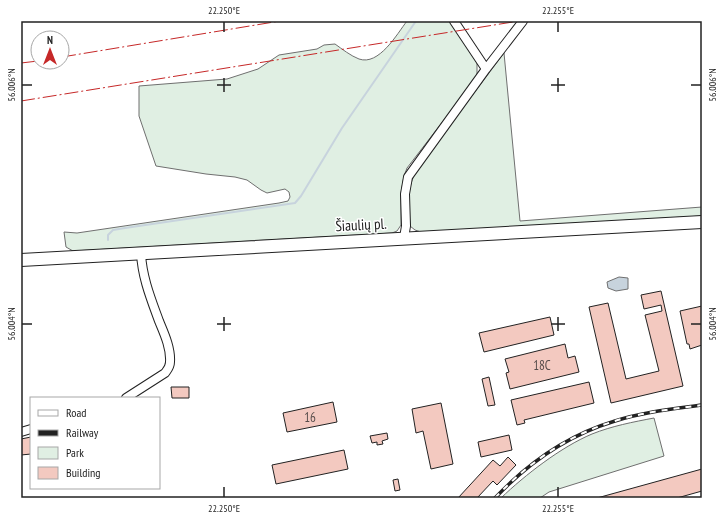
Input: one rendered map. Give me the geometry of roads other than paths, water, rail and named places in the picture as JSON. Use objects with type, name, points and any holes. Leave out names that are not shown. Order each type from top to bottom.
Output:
[{"type":"highway","name":"Šiaulių pl.","points":[[21,260],[702,222]]},
{"type":"street","points":[[454,21],[486,69]]},
{"type":"street","points":[[404,238],[406,226],[405,194],[408,177],[486,69],[523,21]]},
{"type":"street","points":[[128,397],[165,373],[169,368],[170,361],[166,340],[146,283],[142,268],[141,253]]},
{"type":"waterway","points":[[108,240],[108,235],[113,230],[295,203],[301,196],[342,128],[416,21]]},
{"type":"railway","points":[[495,498],[535,462],[565,442],[581,434],[636,415],[702,405]]}]
